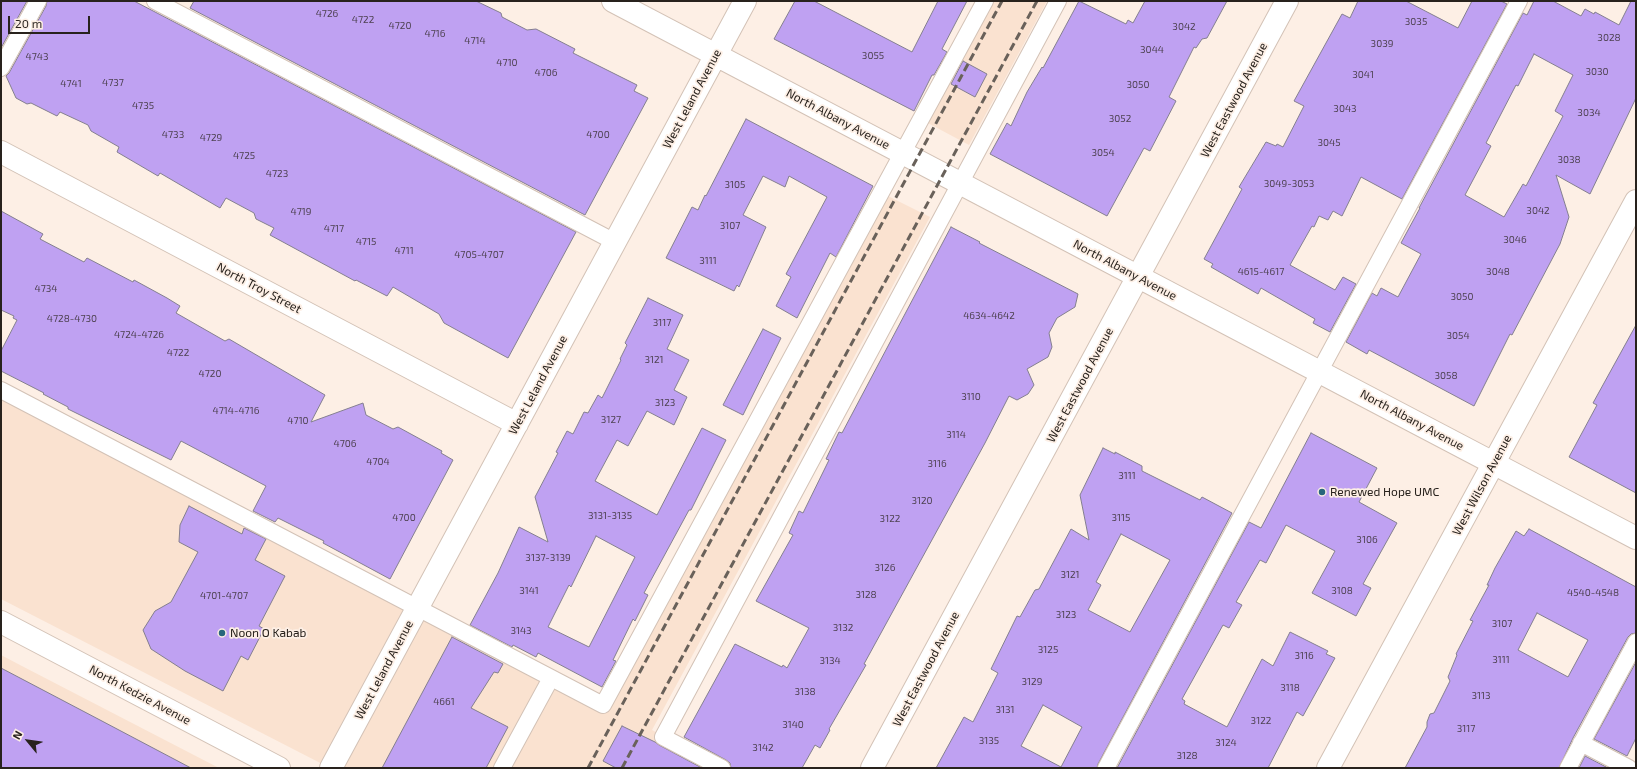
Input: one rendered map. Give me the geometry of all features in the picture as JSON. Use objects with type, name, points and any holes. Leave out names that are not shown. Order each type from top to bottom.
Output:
[{"type":"street","name":"North Albany Avenue","points":[[613,1],[1636,538]]},
{"type":"street","name":"West Leland Avenue","points":[[331,768],[745,1]]},
{"type":"street","name":"West Eastwood Avenue","points":[[872,768],[1287,1]]},
{"type":"street","name":"North Troy Street","points":[[1,152],[517,424]]},
{"type":"street","name":"West Wilson Avenue","points":[[1328,768],[1636,201]]},
{"type":"street","name":"North Kedzie Avenue","points":[[1,622],[279,768]]},
{"type":"lane","points":[[1,68],[38,1]]},
{"type":"lane","points":[[155,1],[615,242]]},
{"type":"lane","points":[[1,390],[603,705],[985,1]]},
{"type":"lane","points":[[722,768],[663,737],[1058,1]]},
{"type":"lane","points":[[1106,768],[1518,1]]},
{"type":"lane","points":[[1568,768],[1636,642]]},
{"type":"lane","points":[[502,768],[551,678]]},
{"type":"lane","points":[[1581,743],[1629,768]]},
{"type":"shaded area","points":[[992,1],[1047,1],[969,145],[926,122]]},
{"type":"shaded area","points":[[886,195],[930,217],[652,730],[722,768],[330,768],[1,599],[1,392],[608,708]]},
{"type":"shaded area","points":[[1,655],[20,665],[219,768],[1,768]]},
{"type":"building","points":[[1,1],[27,1],[1,48]]},
{"type":"building","points":[[47,1],[134,1],[576,232],[508,358],[444,323],[439,314],[393,287],[387,296],[356,280],[355,281],[270,235],[274,228],[256,219],[254,213],[226,198],[220,208],[160,173],[158,176],[117,152],[119,147],[91,131],[88,125],[60,112],[57,116],[31,103],[27,104],[16,98],[6,76],[46,6]]},
{"type":"building","points":[[194,1],[476,1],[501,13],[502,17],[527,30],[536,29],[575,49],[573,53],[637,85],[634,91],[648,98],[585,215],[190,8]]},
{"type":"building","points":[[795,1],[814,1],[912,52],[938,1],[967,1],[942,49],[947,52],[934,75],[932,75],[914,111],[774,39]]},
{"type":"building","points":[[1079,1],[1126,24],[1128,20],[1133,23],[1145,1],[1227,1],[1207,38],[1202,39],[1196,48],[1194,47],[1169,97],[1176,101],[1150,151],[1144,148],[1107,216],[990,154],[1007,123],[1011,126],[1027,92],[1042,67],[1043,68]]},
{"type":"building","points":[[1358,1],[1406,1],[1458,28],[1472,1],[1501,1],[1507,4],[1402,199],[1361,177],[1342,216],[1333,211],[1328,220],[1319,216],[1314,227],[1312,226],[1290,265],[1335,290],[1343,277],[1356,284],[1330,332],[1313,323],[1315,319],[1261,288],[1258,294],[1211,267],[1213,264],[1204,259],[1242,189],[1239,187],[1266,142],[1283,147],[1304,106],[1294,101],[1342,14],[1350,18]]},
{"type":"building","points":[[1534,1],[1553,1],[1581,16],[1585,9],[1594,14],[1595,12],[1619,25],[1631,1],[1636,1],[1636,98],[1590,194],[1556,175],[1569,217],[1560,244],[1512,335],[1510,334],[1474,406],[1369,350],[1367,354],[1346,342],[1372,293],[1377,296],[1381,288],[1398,297],[1421,254],[1401,243],[1523,13],[1527,15]],"holes":[[[1534,54],[1573,75],[1555,111],[1563,116],[1526,186],[1523,184],[1504,217],[1465,195],[1491,146],[1486,143]]]},
{"type":"building","points":[[963,61],[987,74],[975,97],[951,84]]},
{"type":"building","points":[[746,119],[873,186],[836,257],[830,253],[797,318],[776,306],[791,277],[786,274],[827,197],[789,176],[785,187],[763,176],[743,215],[766,227],[739,287],[737,285],[734,291],[666,258],[692,207],[698,210]]},
{"type":"building","points":[[1,211],[43,234],[40,239],[84,262],[87,258],[133,282],[134,280],[167,298],[180,306],[176,313],[225,341],[229,339],[325,395],[311,422],[363,403],[366,415],[393,429],[398,427],[442,451],[441,453],[453,460],[390,579],[323,543],[324,541],[278,518],[275,522],[253,511],[266,486],[181,441],[171,460],[68,409],[68,407],[43,394],[44,393],[1,371],[1,351],[17,320],[13,318],[14,316],[1,310]]},
{"type":"building","points":[[951,227],[1078,294],[1075,307],[1057,318],[1049,333],[1052,347],[1048,357],[1027,369],[1034,385],[1028,394],[1017,400],[1009,396],[985,443],[864,664],[866,665],[829,729],[830,730],[820,748],[815,745],[802,768],[731,768],[730,763],[726,760],[684,737],[735,644],[787,668],[809,628],[756,601],[793,535],[789,533],[799,511],[803,513],[829,460],[826,459],[839,432],[842,433]]},
{"type":"building","points":[[648,298],[683,315],[667,349],[689,360],[674,390],[687,397],[674,425],[647,411],[628,446],[617,440],[595,481],[657,515],[702,428],[726,440],[691,510],[689,510],[644,593],[648,595],[635,621],[633,619],[613,660],[616,661],[602,687],[538,653],[536,657],[513,645],[512,647],[470,625],[498,573],[519,527],[548,542],[535,497],[558,453],[556,452],[567,431],[573,434],[584,412],[588,413],[598,395],[602,398],[621,360],[620,359],[627,345],[625,343]],"holes":[[[596,536],[635,557],[589,647],[548,627],[569,585],[571,587]]]},
{"type":"building","points":[[1636,325],[1636,493],[1569,457],[1597,405],[1593,403]]},
{"type":"building","points":[[763,329],[781,338],[743,415],[723,405]]},
{"type":"building","points":[[1311,433],[1377,468],[1359,502],[1397,523],[1363,584],[1371,588],[1356,616],[1312,593],[1335,551],[1286,525],[1266,563],[1260,560],[1236,602],[1242,605],[1229,628],[1223,625],[1182,699],[1185,701],[1184,704],[1227,727],[1262,659],[1273,666],[1290,632],[1328,651],[1326,654],[1335,658],[1303,716],[1297,712],[1268,768],[1117,768],[1249,522],[1261,528]]},
{"type":"building","points":[[1103,448],[1115,454],[1115,452],[1142,466],[1142,471],[1200,500],[1202,497],[1232,513],[1097,768],[936,768],[964,717],[973,722],[998,673],[991,669],[1017,616],[1020,617],[1035,590],[1039,589],[1071,529],[1089,540],[1080,495]],"holes":[[[1121,534],[1170,560],[1130,632],[1088,610],[1101,585],[1096,582]],[[1043,705],[1082,727],[1061,767],[1021,746]]]},
{"type":"building","points":[[189,506],[242,534],[244,528],[266,539],[255,560],[285,576],[259,626],[264,629],[248,660],[241,656],[223,691],[185,671],[151,649],[143,630],[155,611],[171,602],[198,552],[179,542],[180,525]]},
{"type":"building","points":[[1529,529],[1636,587],[1636,633],[1631,634],[1628,637],[1573,738],[1559,768],[1405,768],[1427,727],[1430,714],[1434,713],[1450,681],[1448,677],[1457,655],[1456,654],[1473,621],[1470,620],[1489,585],[1487,585],[1495,568],[1516,531],[1524,536]],"holes":[[[1537,613],[1588,640],[1568,677],[1518,650]]]},
{"type":"building","points":[[452,637],[503,664],[498,673],[494,672],[471,708],[508,727],[486,768],[382,768]]},
{"type":"building","points":[[1636,662],[1636,738],[1627,756],[1594,739]]},
{"type":"building","points":[[1,668],[100,720],[191,768],[1,768]]},
{"type":"building","points":[[622,726],[702,768],[616,768],[603,761]]},
{"type":"building","points":[[1585,756],[1608,768],[1579,768]]},
{"type":"railway","points":[[588,768],[1002,1]]},
{"type":"railway","points":[[622,768],[1037,1]]},
{"type":"place","name":"Renewed Hope UMC","points":[[1322,492]]},
{"type":"place","name":"Noon O Kabab","points":[[222,633]]}]
